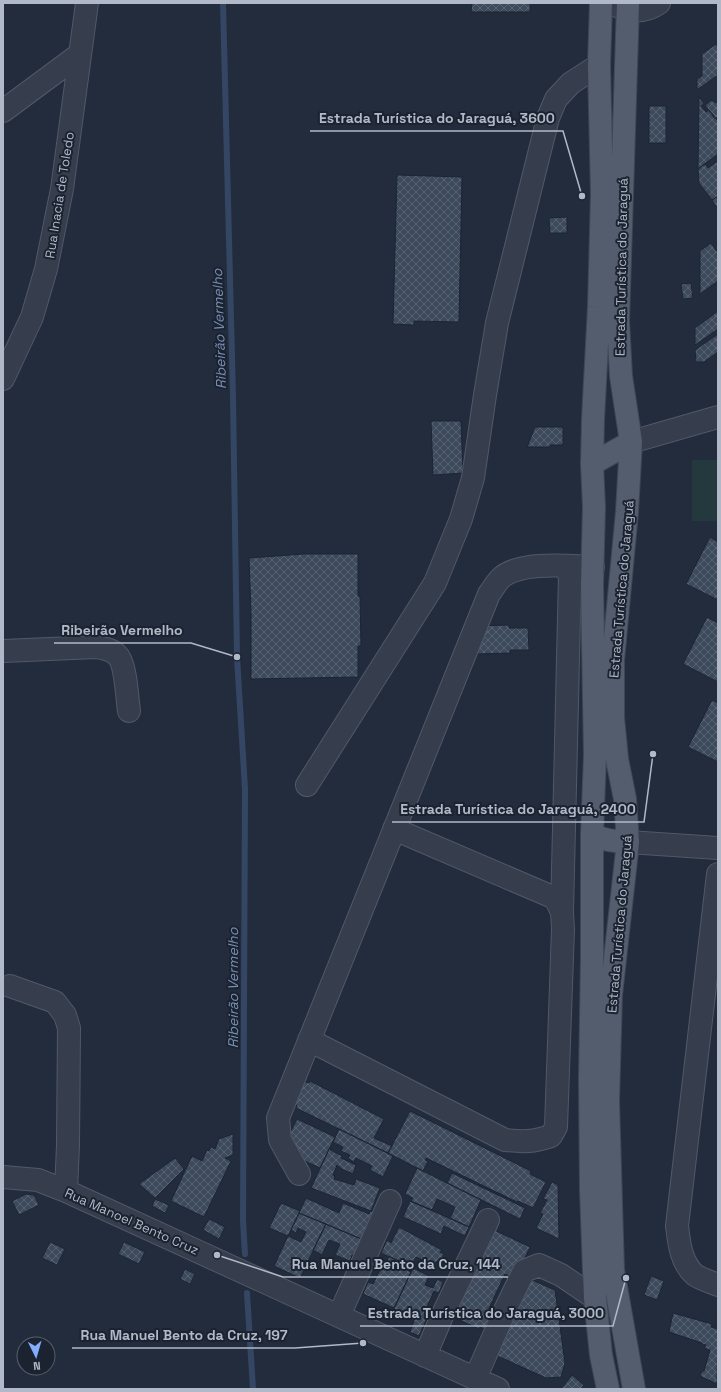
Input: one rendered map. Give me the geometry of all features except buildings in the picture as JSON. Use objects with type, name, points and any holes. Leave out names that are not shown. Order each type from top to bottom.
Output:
[{"type":"main road","name":"Estrada Turística do Jaraguá","points":[[601,3],[599,65],[602,194],[592,464],[594,507],[593,567],[595,754],[592,835],[590,1142],[595,1298],[601,1355],[608,1389]]},
{"type":"main road","name":"Estrada Turística do Jaraguá","points":[[623,6],[625,69],[618,321],[621,376],[631,442],[627,512],[613,660],[613,718],[617,759],[625,798],[628,842],[611,995],[608,1100],[613,1270],[634,1389]]},
{"type":"main road","points":[[592,464],[631,442]]},
{"type":"main road","points":[[592,835],[605,840],[628,842]]},
{"type":"street","name":"Rua Inacia de Toledo","points":[[3,379],[32,317],[46,269],[62,189],[87,3]]},
{"type":"street","points":[[623,6],[644,10],[659,3]]},
{"type":"street","points":[[3,111],[80,54]]},
{"type":"street","points":[[307,785],[435,582],[461,519],[473,478],[497,323],[548,118],[556,99],[572,83],[599,65]]},
{"type":"street","points":[[631,442],[718,417]]},
{"type":"street","points":[[309,1040],[505,1140],[527,1142],[539,1140],[551,1136],[556,1127],[563,929],[562,912],[570,575],[562,566]]},
{"type":"street","points":[[300,1174],[278,1135],[278,1118],[489,594],[502,577],[523,567],[593,567]]},
{"type":"street","points":[[3,651],[96,647],[108,649],[118,655],[122,665],[129,711]]},
{"type":"street","points":[[394,829],[554,898],[562,912]]},
{"type":"street","points":[[628,842],[718,848]]},
{"type":"street","points":[[718,874],[677,1226],[680,1247],[685,1261],[696,1275],[718,1285]]},
{"type":"street","points":[[10,986],[55,1002],[65,1015],[69,1028],[66,1191]]},
{"type":"street","name":"Rua Manoel Bento Cruz","points":[[3,1177],[38,1180],[66,1191],[498,1389]]},
{"type":"street","points":[[339,1316],[390,1201]]},
{"type":"street","points":[[425,1356],[442,1316],[488,1220]]},
{"type":"street","points":[[475,1379],[524,1271],[539,1265],[561,1275],[595,1298]]},
{"type":"green space","points":[[692,460],[718,460],[718,521],[692,521]]},
{"type":"waterway","name":"Ribeirão Vermelho","points":[[223,3],[233,397],[237,657],[245,789],[243,1221],[245,1254]]},
{"type":"waterway","name":"Ribeirão Vermelho","points":[[247,1293],[253,1389]]},
{"type":"place","name":"Estrada Turística do Jaraguá, 3600","points":[[582,196]]},
{"type":"place","name":"Ribeirão Vermelho","points":[[237,657]]},
{"type":"place","name":"Estrada Turística do Jaraguá, 2400","points":[[653,754]]},
{"type":"place","name":"Rua Manuel Bento da Cruz, 144","points":[[217,1255]]},
{"type":"place","name":"Estrada Turística do Jaraguá, 3000","points":[[626,1278]]},
{"type":"place","name":"Rua Manuel Bento da Cruz, 197","points":[[363,1343]]}]
